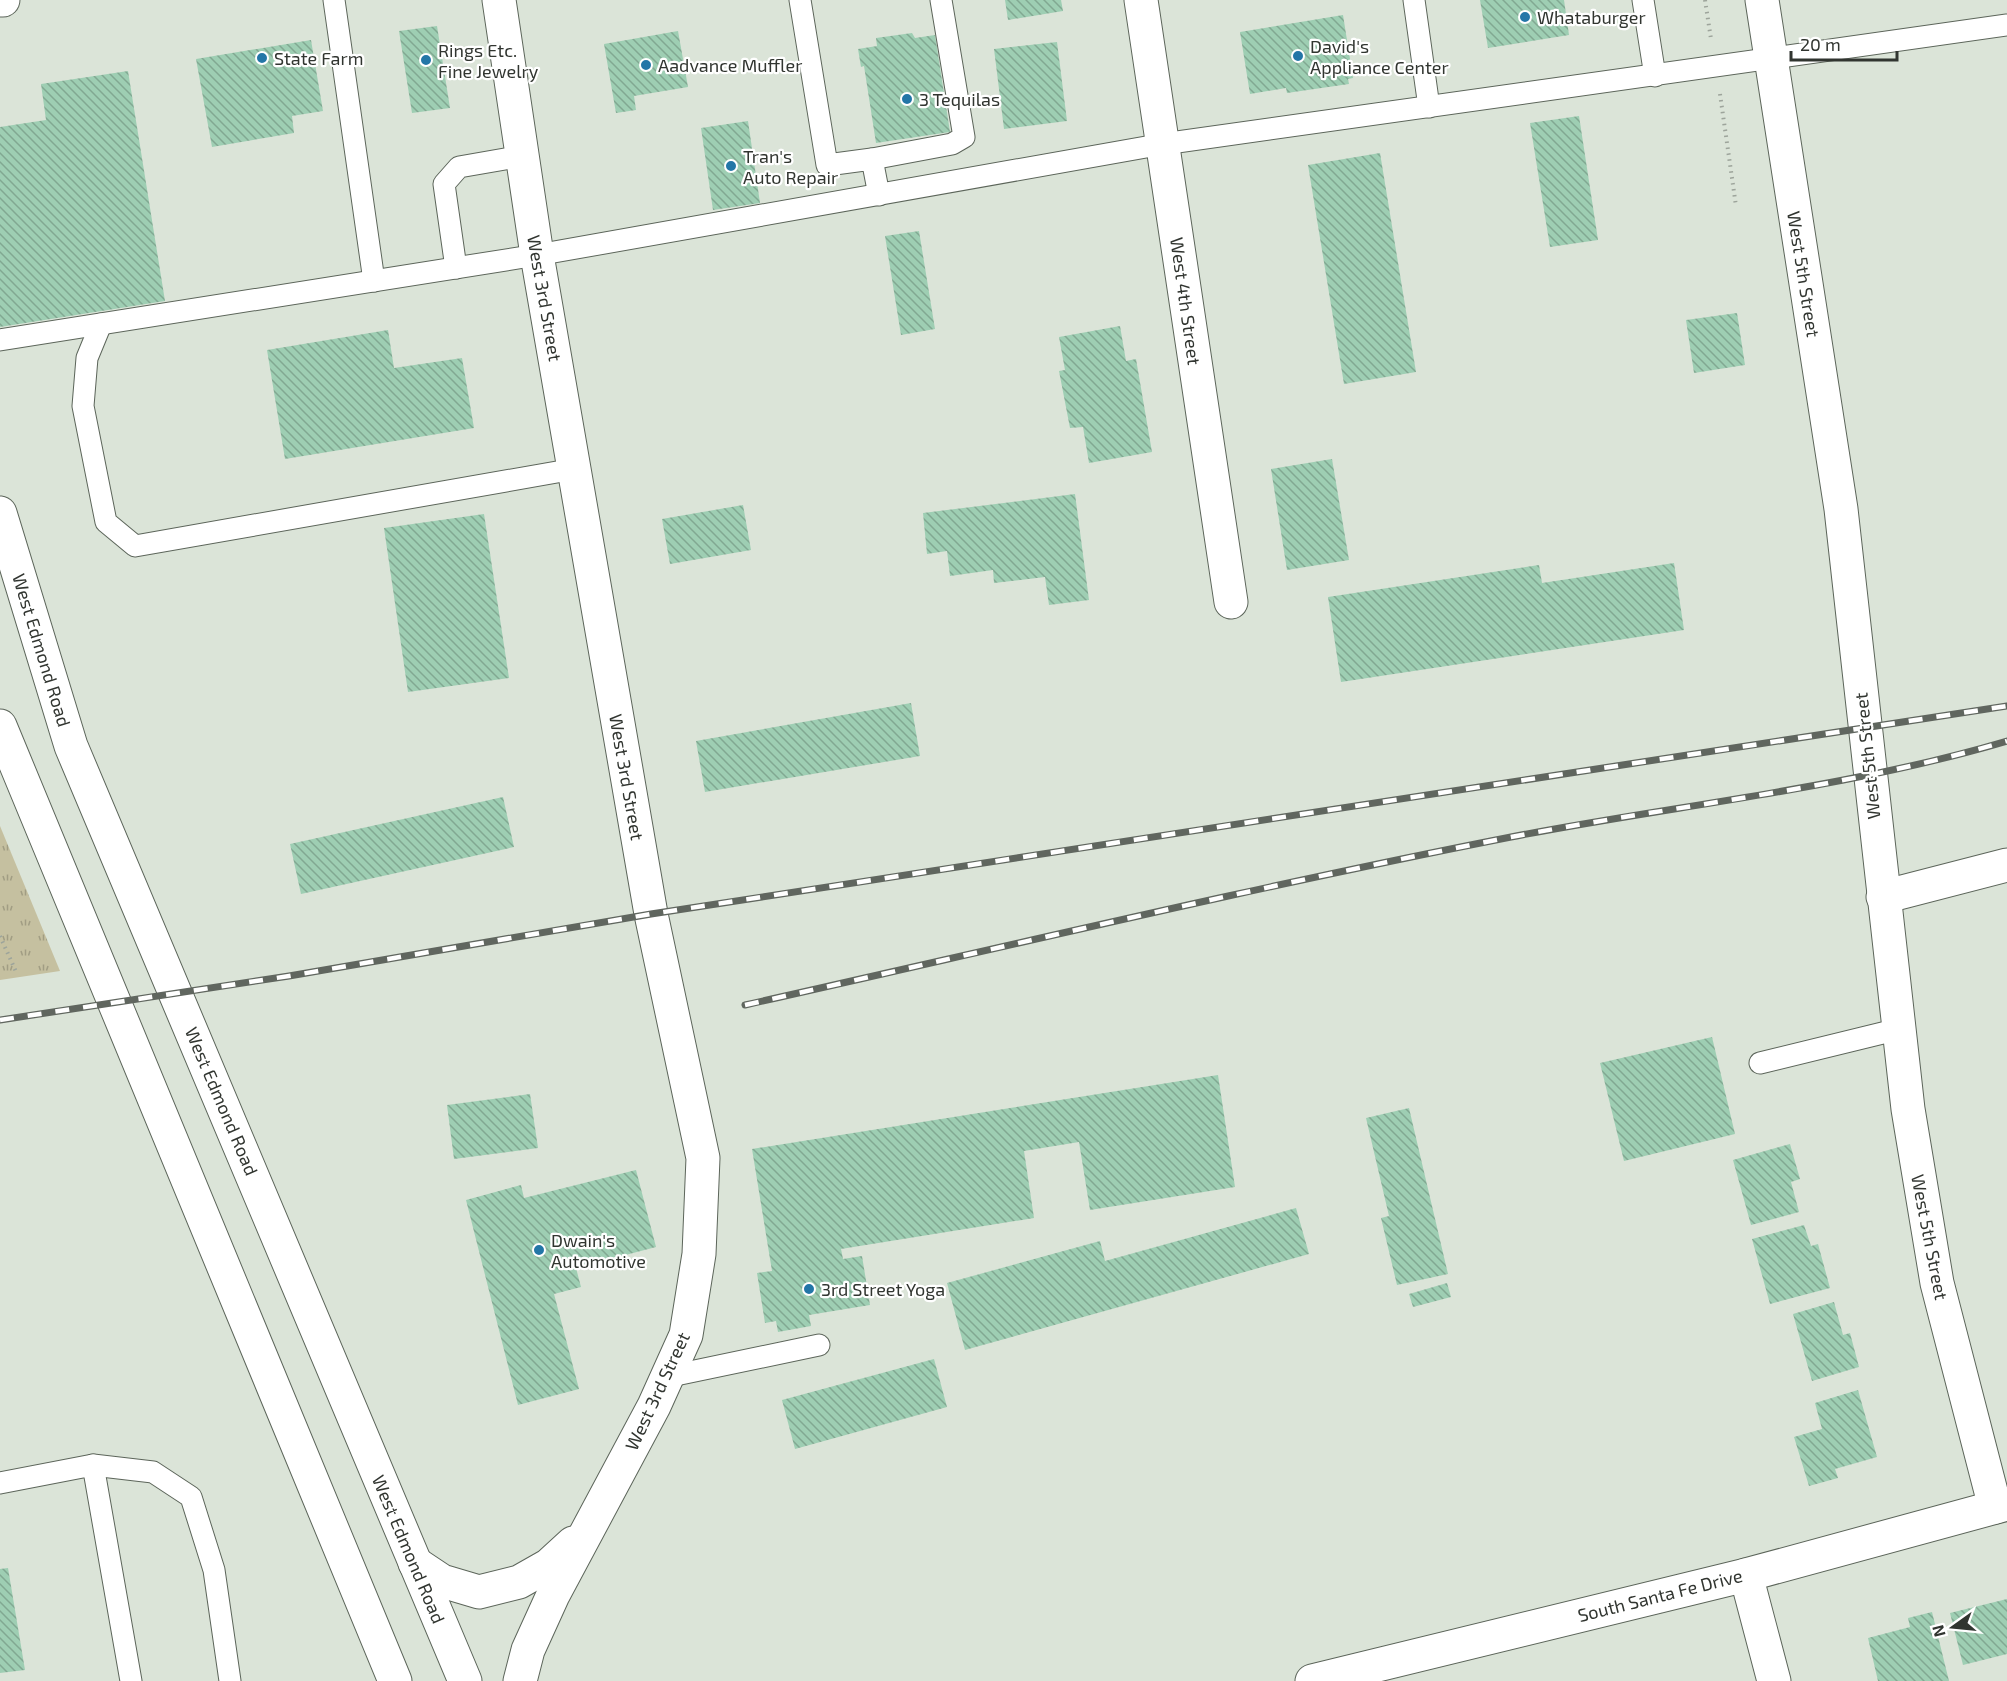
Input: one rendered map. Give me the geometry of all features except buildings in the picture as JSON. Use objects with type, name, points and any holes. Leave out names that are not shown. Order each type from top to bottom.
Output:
[{"type":"street","name":"West 3rd Street","points":[[499,0],[537,255],[651,914],[703,1158],[699,1254],[686,1335],[654,1406],[585,1532],[528,1650],[520,1681]]},
{"type":"street","name":"West 4th Street","points":[[1141,0],[1231,602]]},
{"type":"street","name":"West 5th Street","points":[[1761,0],[1841,509],[1908,1109],[1937,1283],[2001,1505]]},
{"type":"street","name":"West Edmond Road","points":[[0,513],[71,746],[465,1681]]},
{"type":"street","points":[[0,726],[395,1681]]},
{"type":"street","points":[[1883,897],[2007,865]]},
{"type":"street","name":"South Santa Fe Drive","points":[[1312,1681],[1746,1575],[2001,1505]]},
{"type":"street","name":"West 3rd Street","points":[[415,1563],[442,1581],[479,1592],[519,1582],[549,1565],[585,1532]]},
{"type":"street","points":[[1746,1575],[1774,1681]]},
{"type":"lane","points":[[334,0],[374,281]]},
{"type":"lane","points":[[800,0],[827,165],[952,144],[964,137],[941,0]]},
{"type":"lane","points":[[1414,0],[1429,107]]},
{"type":"lane","points":[[1643,0],[1655,76]]},
{"type":"lane","points":[[0,340],[537,255],[1163,144],[2007,25]]},
{"type":"lane","points":[[456,268],[444,184],[459,167],[522,156]]},
{"type":"lane","points":[[873,159],[879,195]]},
{"type":"lane","points":[[101,324],[87,358],[83,405],[106,522],[135,546],[574,469]]},
{"type":"lane","points":[[1760,1063],[1899,1029]]},
{"type":"lane","points":[[666,1377],[819,1345]]},
{"type":"lane","points":[[0,1483],[93,1465],[153,1472],[191,1497],[214,1570],[230,1681]]},
{"type":"lane","points":[[93,1465],[131,1681]]},
{"type":"path","points":[[1705,0],[1736,206]]},
{"type":"path","points":[[0,936],[17,974]]},
{"type":"green space","points":[[0,826],[60,971],[0,980]]},
{"type":"railway","points":[[0,1020],[289,976],[651,914],[2007,706]]},
{"type":"railway","points":[[745,1005],[1415,856],[1884,772],[2007,741]]},
{"type":"place","name":"Whataburger","points":[[1525,17]]},
{"type":"place","name":"David's Appliance Center","points":[[1298,56]]},
{"type":"place","name":"State Farm","points":[[262,58]]},
{"type":"place","name":"Rings Etc. Fine Jewelry","points":[[426,60]]},
{"type":"place","name":"Aadvance Muffler","points":[[646,65]]},
{"type":"place","name":"3 Tequilas","points":[[907,99]]},
{"type":"place","name":"Tran's Auto Repair","points":[[731,166]]},
{"type":"place","name":"Dwain's Automotive","points":[[539,1250]]},
{"type":"place","name":"3rd Street Yoga","points":[[809,1289]]}]
